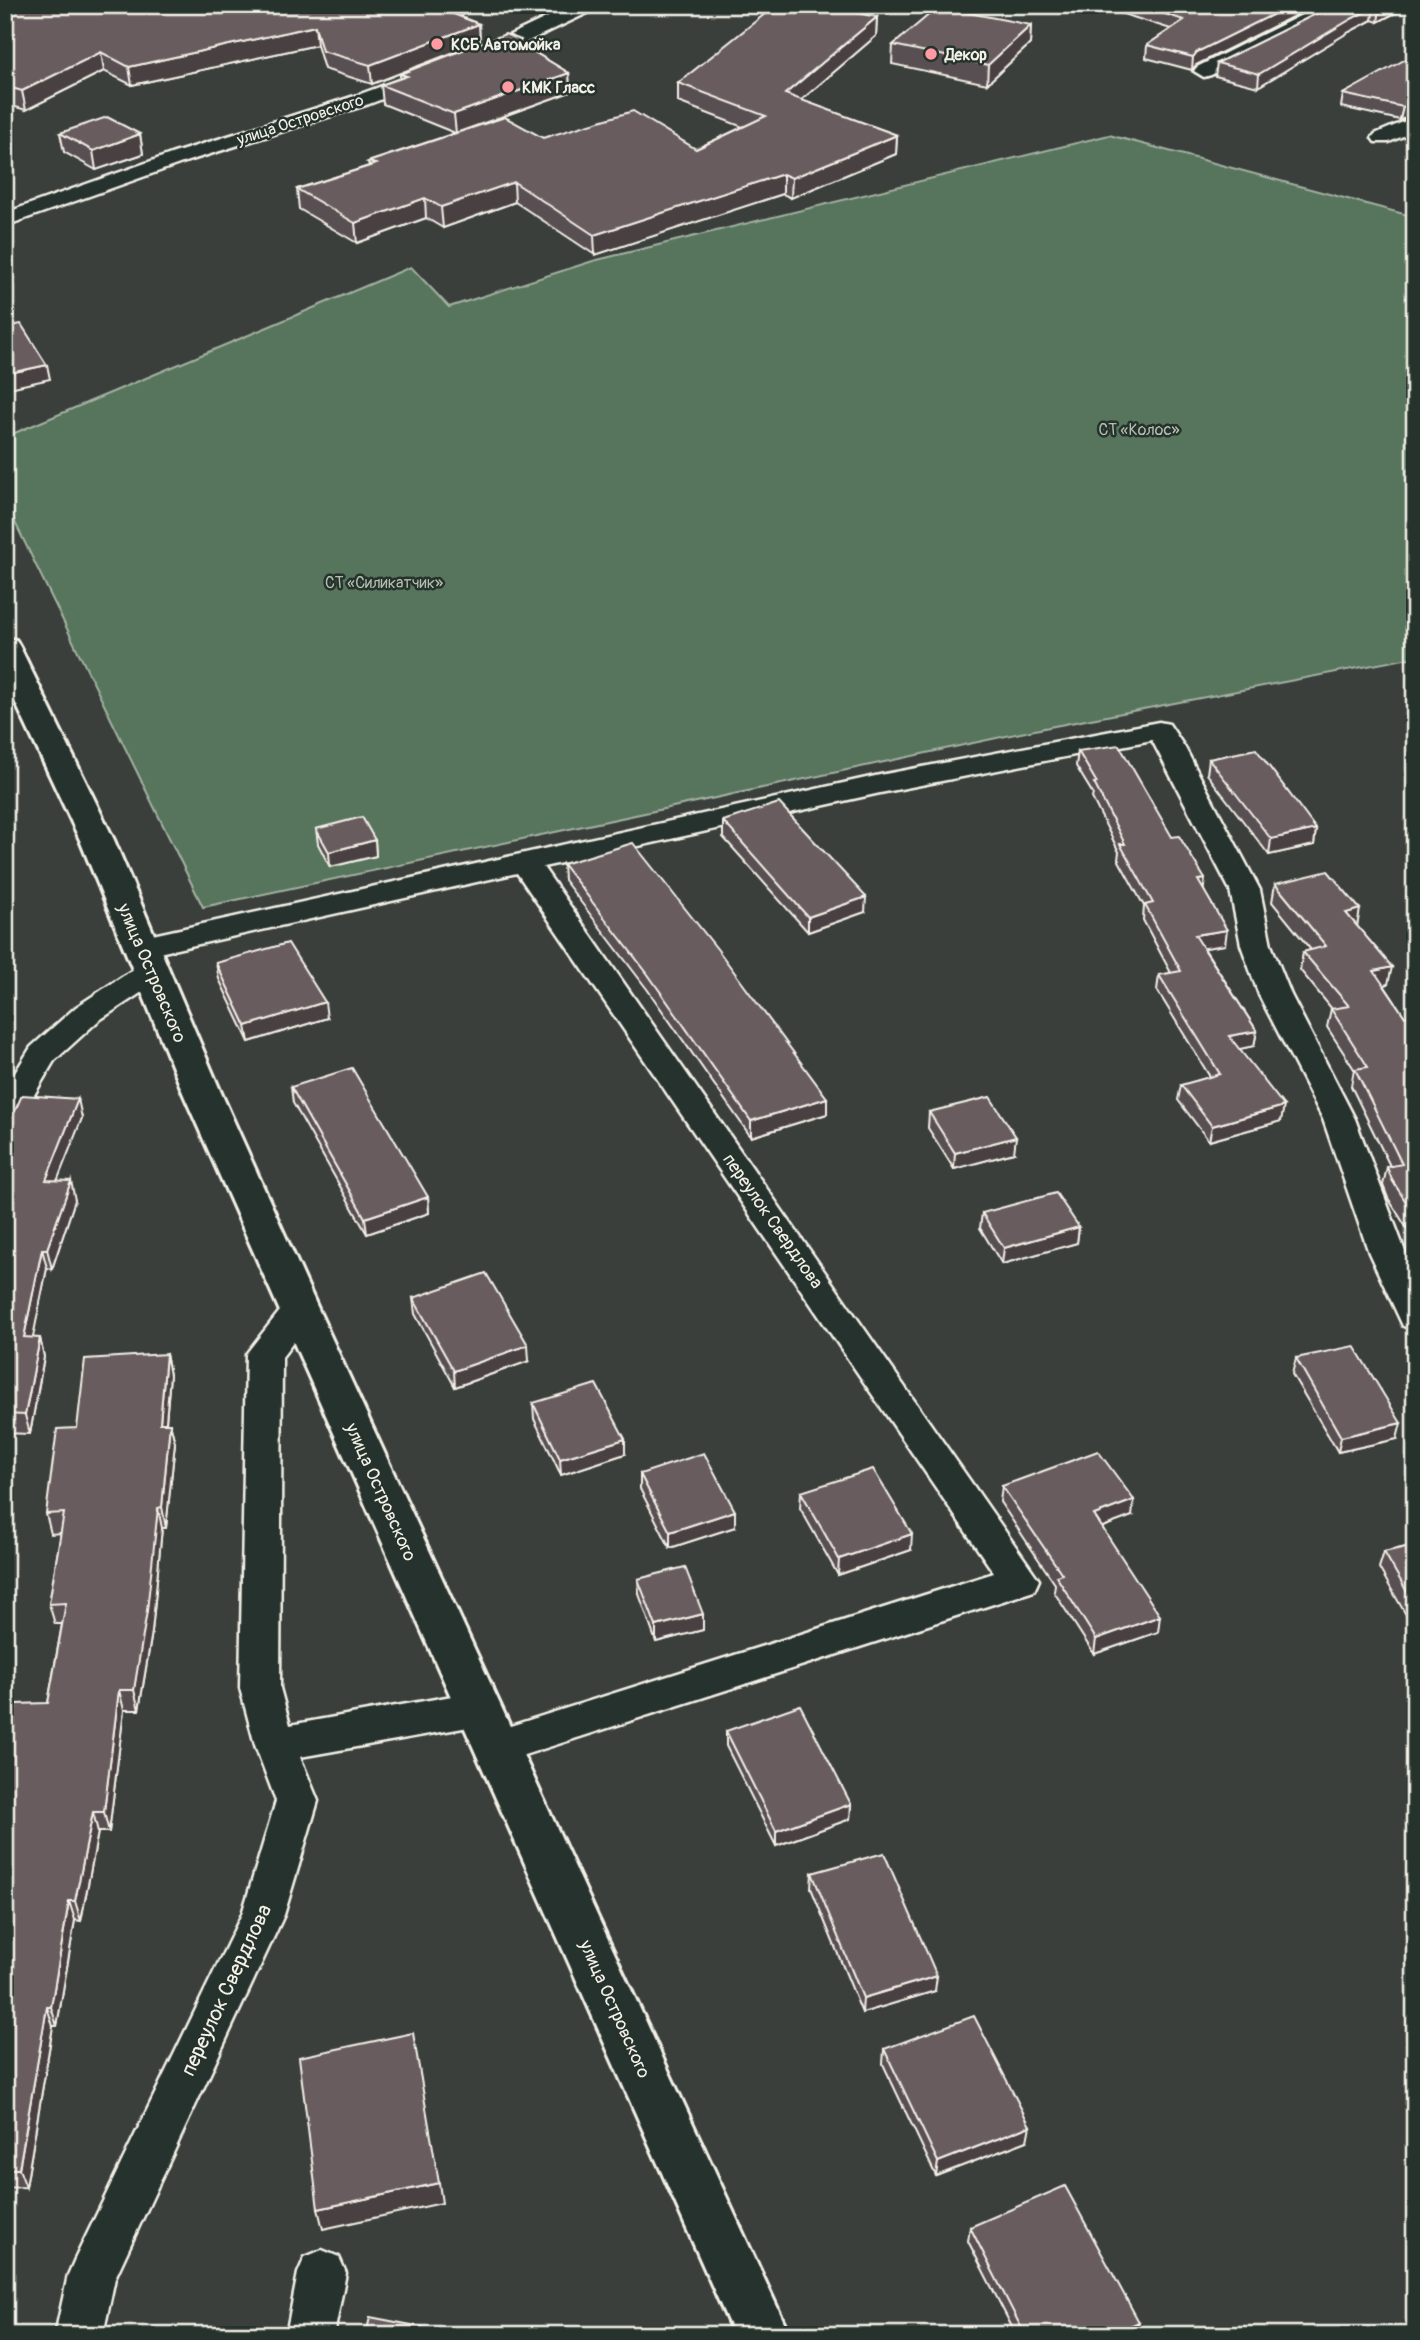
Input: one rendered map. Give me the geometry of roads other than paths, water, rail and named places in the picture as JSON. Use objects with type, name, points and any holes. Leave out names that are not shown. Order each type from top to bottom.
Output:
[{"type":"street","name":"улица Островского","points":[[5,220],[178,158],[362,100],[449,68],[516,41],[589,5]]},
{"type":"street","points":[[1203,71],[1337,5]]},
{"type":"street","points":[[1382,138],[1415,123]]},
{"type":"street","name":"улица Островского","points":[[5,647],[97,839],[146,959],[299,1311],[762,2335]]},
{"type":"street","points":[[5,1116],[42,1055],[146,959],[525,863],[880,784],[1158,730],[1171,748],[1245,890],[1256,945],[1275,995],[1339,1119],[1386,1253],[1415,1317]]},
{"type":"street","name":"переулок Свердлова","points":[[488,1727],[1020,1580],[525,863]]},
{"type":"street","name":"переулок Свердлова","points":[[79,2335],[92,2275],[263,1915],[298,1801],[275,1745],[260,1688],[264,1354],[299,1311]]},
{"type":"street","points":[[275,1745],[488,1727]]},
{"type":"street","points":[[310,2335],[322,2273]]},
{"type":"place","name":"КСБ Автомойка","points":[[437,44]]},
{"type":"place","name":"Декор","points":[[931,54]]},
{"type":"place","name":"КМК Гласс","points":[[508,87]]},
{"type":"park label","name":"СТ «Колос»","points":[[1139,429]]},
{"type":"park label","name":"СТ «Силикатчик»","points":[[384,582]]}]
